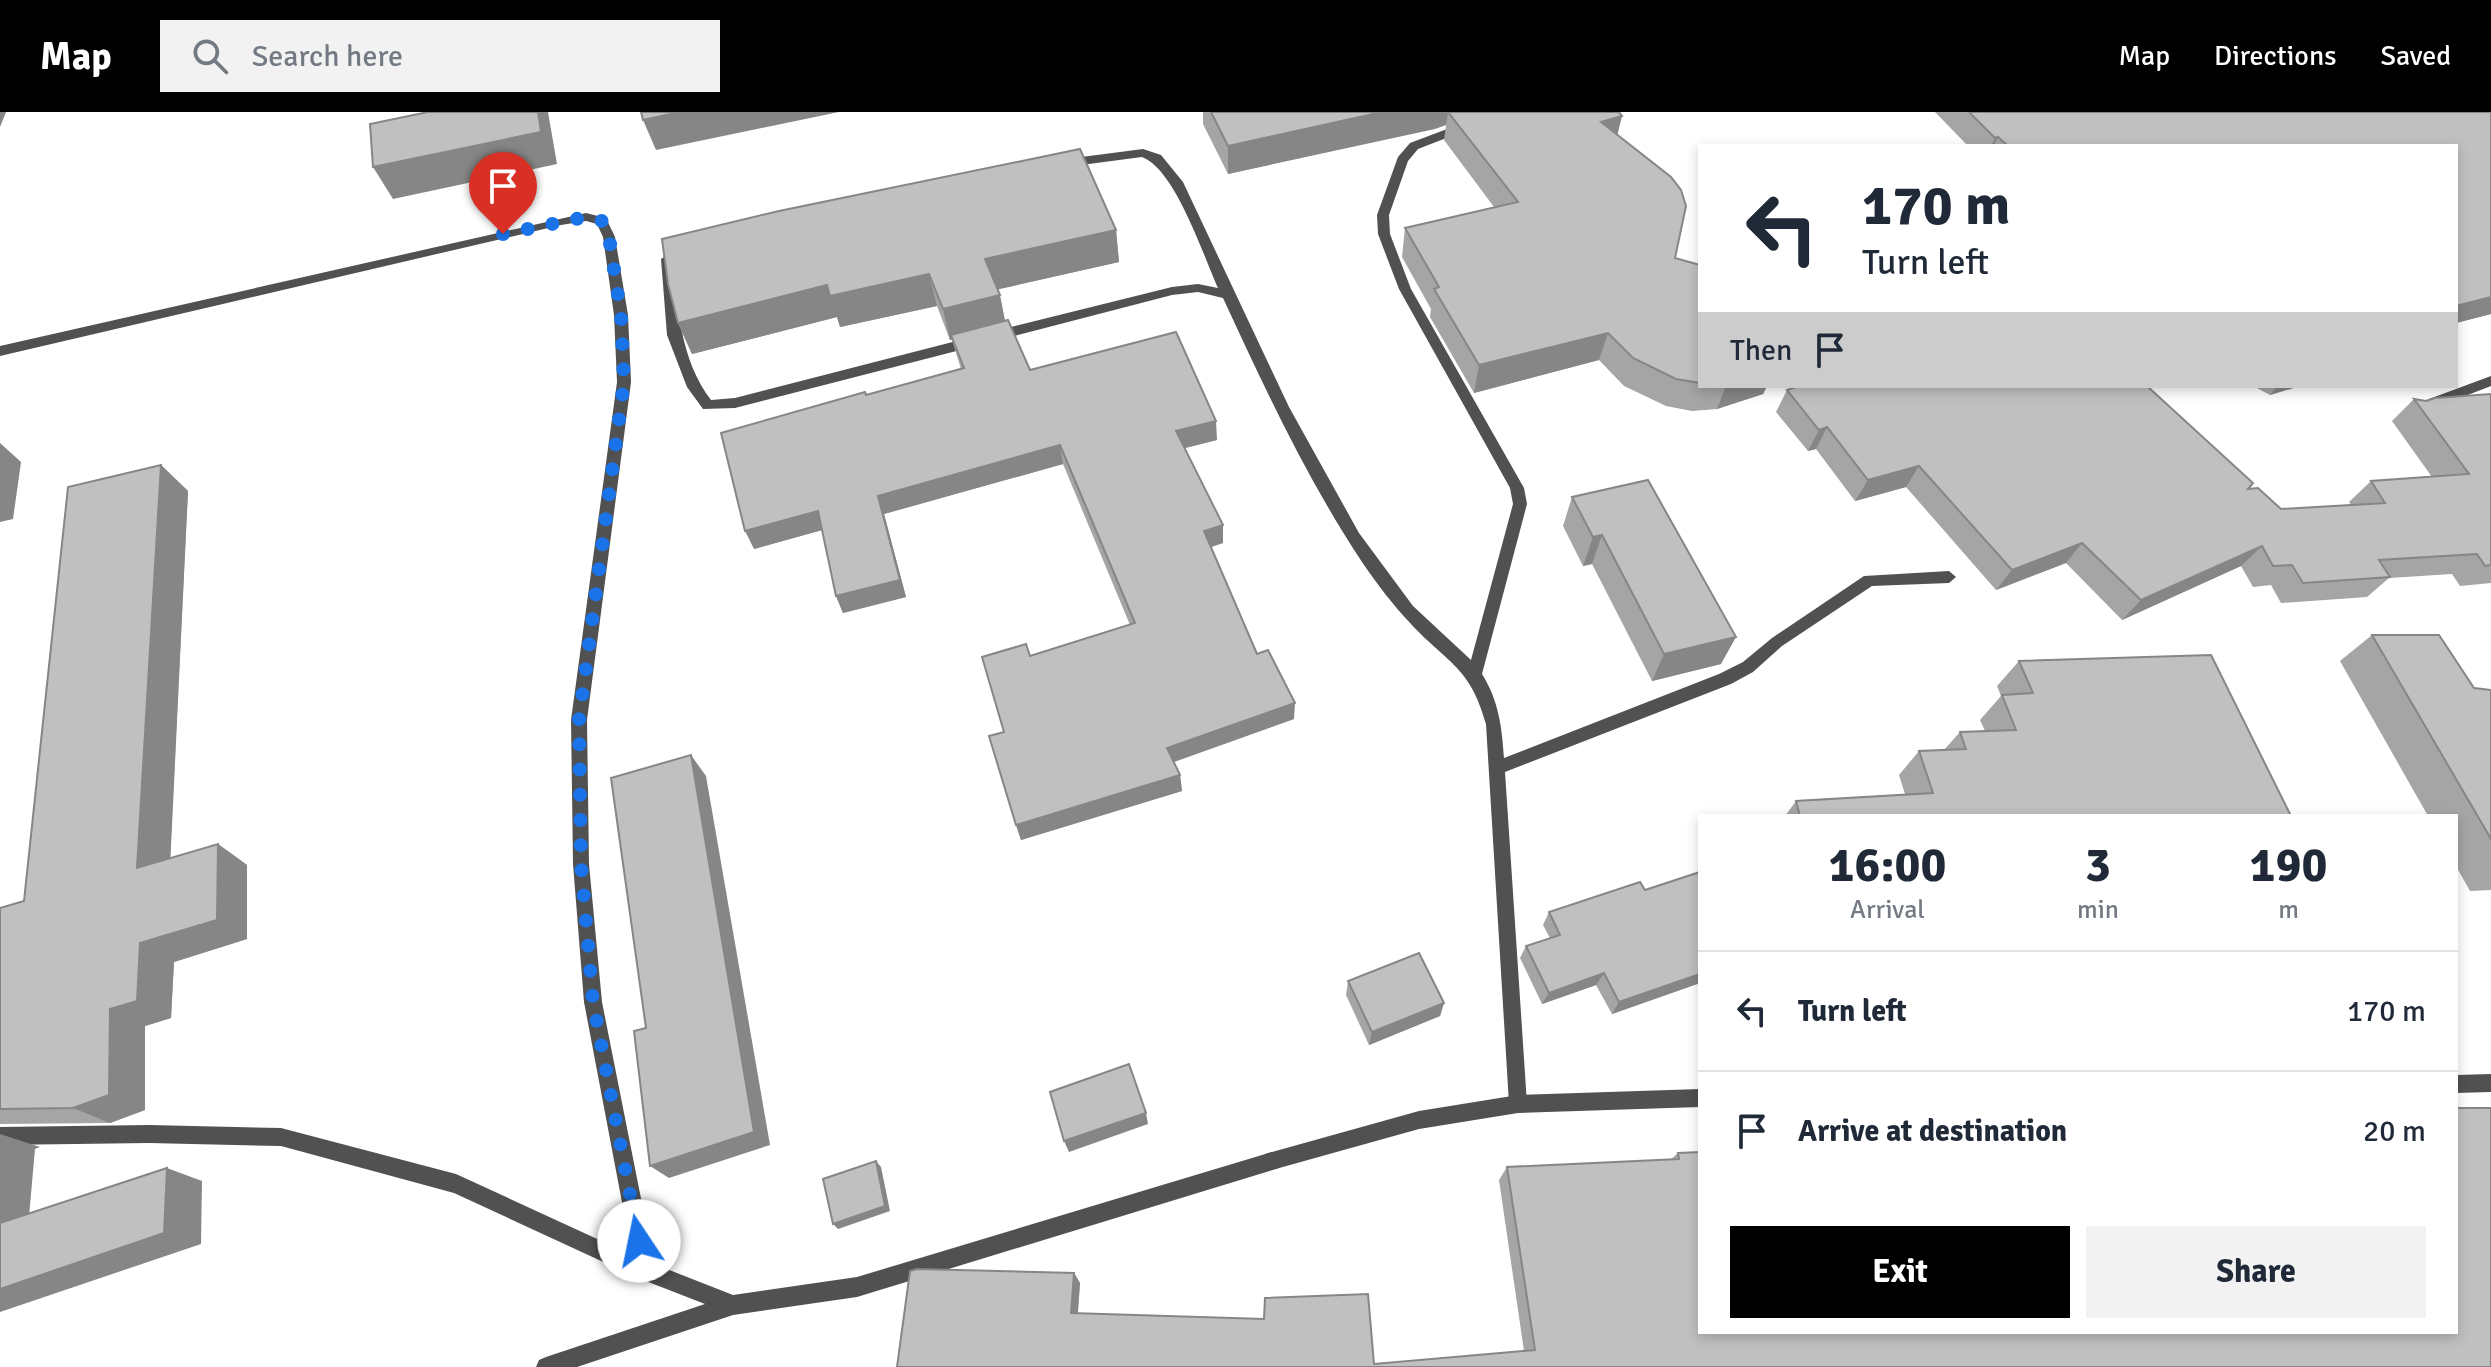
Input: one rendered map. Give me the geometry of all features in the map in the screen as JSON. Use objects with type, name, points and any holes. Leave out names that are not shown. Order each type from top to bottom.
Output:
[{"type":"street","points":[[1472,124],[1414,146],[1402,160],[1383,215],[1384,234],[1405,289],[1517,488],[1520,504],[1475,673]]},
{"type":"street","points":[[1044,168],[1128,153],[1157,158],[1177,182],[1287,420],[1356,540],[1416,621],[1475,673],[1487,692],[1498,768],[1518,1104]]},
{"type":"street","points":[[0,351],[561,221],[586,217],[602,221],[609,237],[621,315],[624,382],[579,720],[581,864],[593,1002],[645,1271]]},
{"type":"street","points":[[685,249],[665,260],[674,335],[694,387],[708,405],[735,403],[1172,291],[1198,288],[1227,294]]},
{"type":"street","points":[[2418,410],[2491,381]]},
{"type":"street","points":[[1498,768],[1725,679],[1748,667],[1777,642],[1869,580],[1949,577]]},
{"type":"street","points":[[2458,1084],[2491,1083]]},
{"type":"street","points":[[546,1367],[733,1305],[857,1287],[1272,1161],[1419,1120],[1518,1104],[1698,1098]]},
{"type":"street","points":[[0,1136],[149,1134],[281,1137],[456,1184],[645,1271],[733,1305]]},
{"type":"building","points":[[428,112],[538,112],[541,132],[373,167],[370,124]]},
{"type":"building","points":[[641,112],[680,112],[643,120]]},
{"type":"building","points":[[1211,112],[1382,112],[1228,146]]},
{"type":"building","points":[[1448,112],[1619,112],[1622,116],[1601,122],[1671,177],[1681,190],[1686,206],[1675,258],[1698,264],[1698,383],[1676,379],[1633,358],[1608,333],[1479,365],[1434,289],[1439,287],[1405,228],[1518,202]]},
{"type":"building","points":[[1969,112],[2491,112],[2491,297],[2458,305],[2458,144],[2006,144],[1995,138]]},
{"type":"building","points":[[1080,149],[1116,230],[985,259],[1000,295],[943,309],[929,274],[830,296],[827,285],[678,323],[668,284],[662,239],[779,211]]},
{"type":"building","points":[[1008,320],[1030,370],[1176,332],[1216,421],[1176,431],[1223,525],[1204,531],[1257,654],[1268,650],[1295,703],[1167,748],[1180,775],[1016,825],[989,736],[1004,732],[982,657],[1026,644],[1030,656],[1135,623],[1060,445],[878,496],[900,580],[836,596],[818,511],[745,531],[721,433],[964,368],[951,335]]},
{"type":"building","points":[[2149,388],[2253,483],[2248,489],[2258,488],[2281,509],[2385,503],[2371,481],[2469,474],[2414,399],[2426,401],[2491,394],[2491,565],[2485,566],[2477,554],[2379,560],[2390,577],[2303,583],[2292,565],[2273,566],[2262,546],[2141,600],[2082,543],[2012,570],[1919,466],[1868,480],[1827,427],[1819,430],[1787,390]]},
{"type":"building","points":[[161,465],[137,868],[218,844],[217,920],[140,943],[137,1001],[110,1009],[109,1095],[73,1108],[0,1109],[0,908],[24,901],[68,487]]},
{"type":"building","points":[[1648,480],[1736,637],[1664,654],[1602,535],[1593,537],[1572,497]]},
{"type":"building","points":[[2372,635],[2439,635],[2474,688],[2491,690],[2491,839]]},
{"type":"building","points":[[2211,655],[2290,814],[1799,814],[1796,801],[1933,793],[1919,751],[1966,749],[1960,732],[2016,730],[2002,695],[2033,693],[2019,661]]},
{"type":"building","points":[[691,755],[754,1132],[650,1166],[634,1031],[646,1028],[611,778]]},
{"type":"building","points":[[1698,873],[1698,975],[1619,1002],[1604,973],[1549,993],[1526,946],[1560,935],[1549,912],[1640,882],[1645,890]]},
{"type":"building","points":[[1419,953],[1444,1003],[1372,1032],[1348,981]]},
{"type":"building","points":[[1129,1064],[1146,1113],[1064,1141],[1050,1092]]},
{"type":"building","points":[[2458,1108],[2491,1108],[2491,1367],[897,1367],[910,1271],[917,1269],[1074,1273],[1071,1313],[1264,1319],[1265,1298],[1368,1294],[1374,1364],[1535,1350],[1507,1167],[1679,1159],[1678,1153],[1698,1152],[1698,1334],[2458,1334]]},
{"type":"building","points":[[876,1161],[885,1206],[833,1224],[823,1179]]},
{"type":"building","points":[[167,1168],[164,1233],[0,1289],[0,1223]]},
{"type":"route","points":[[503,234],[586,217],[602,221],[609,237],[621,315],[624,382],[579,720],[581,864],[593,1002],[639,1241]]}]
